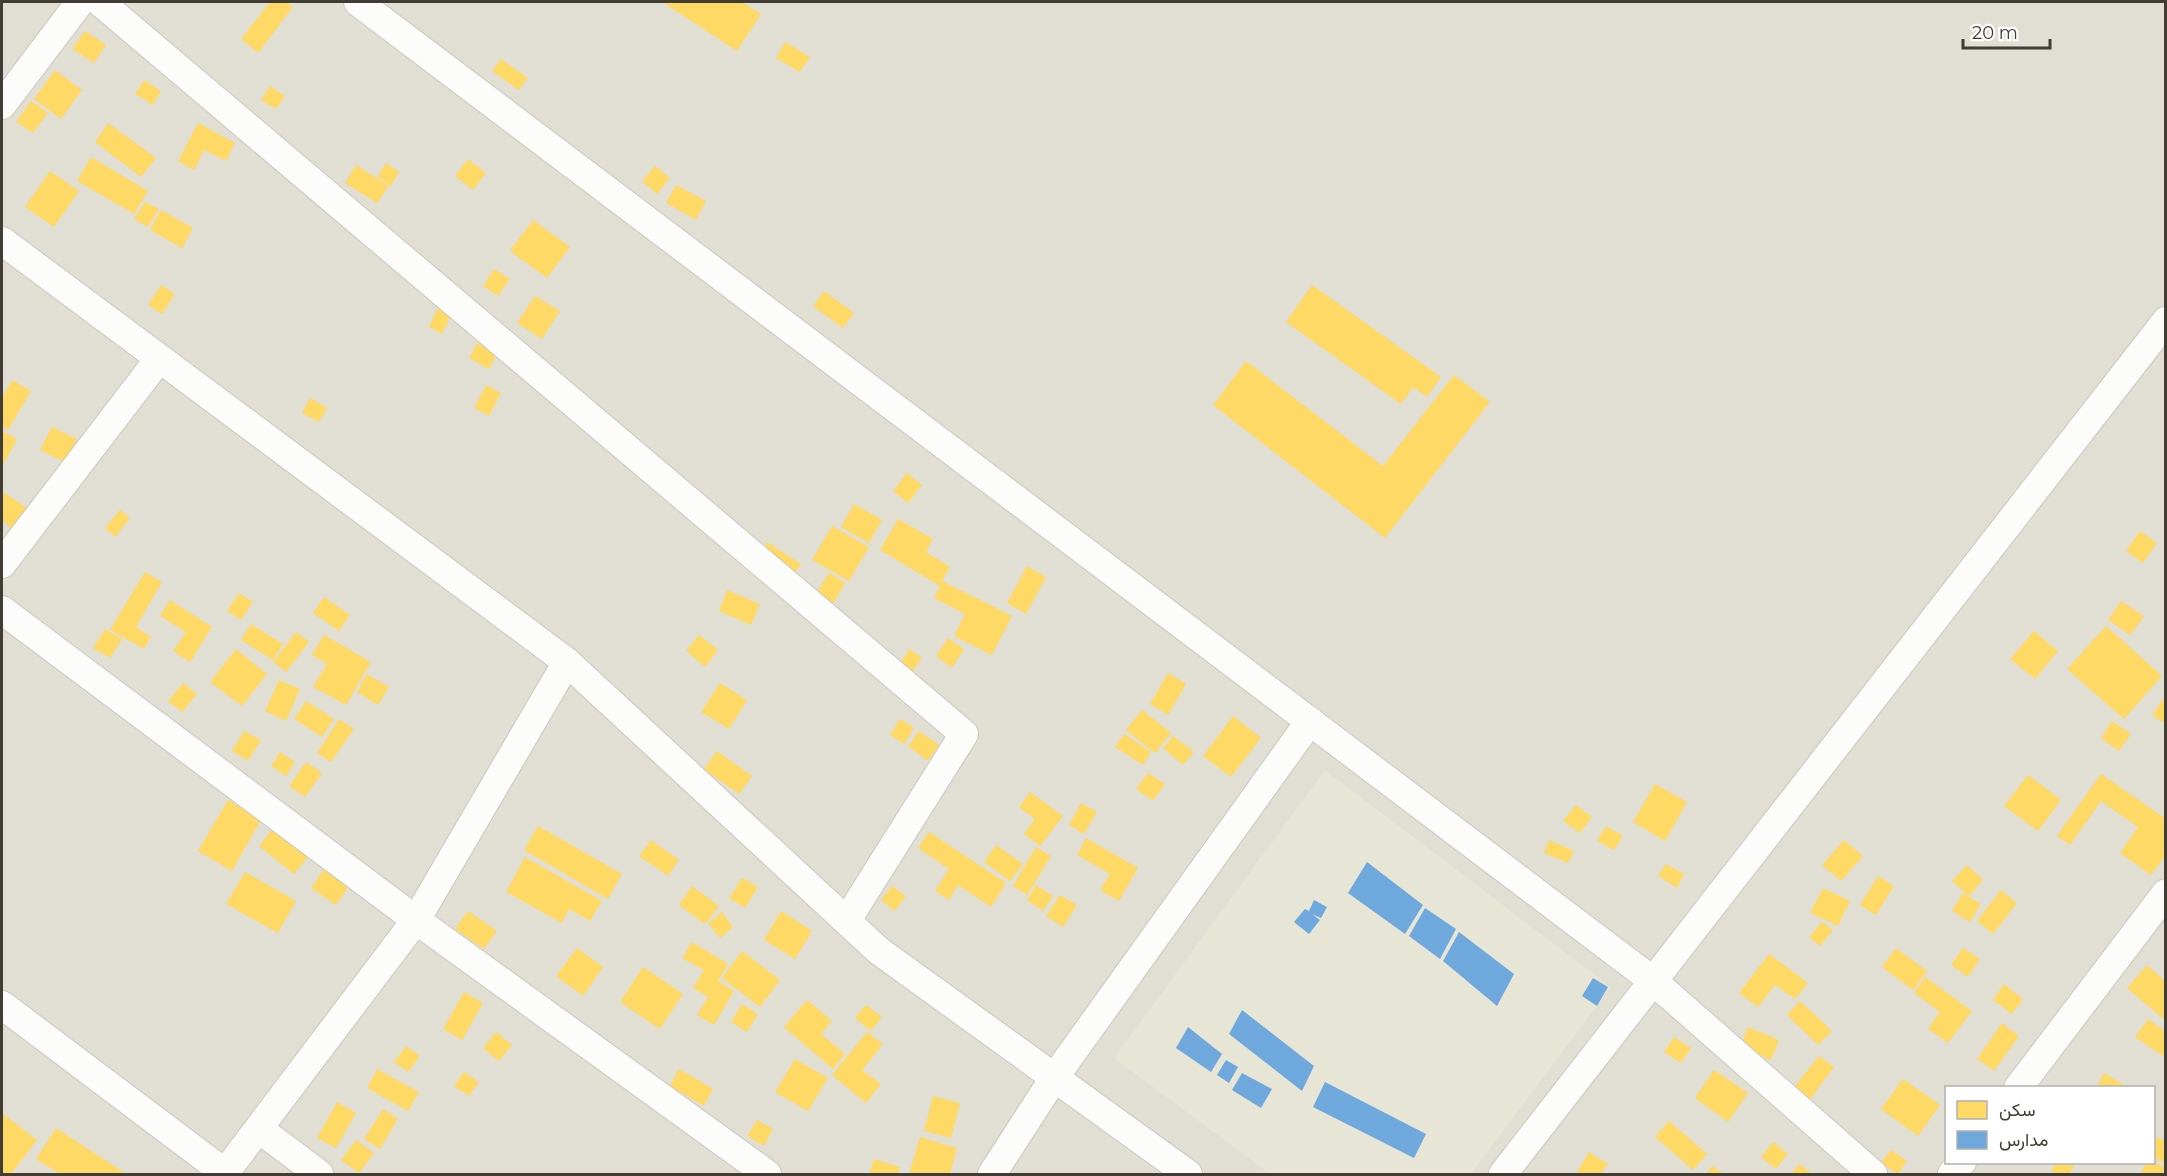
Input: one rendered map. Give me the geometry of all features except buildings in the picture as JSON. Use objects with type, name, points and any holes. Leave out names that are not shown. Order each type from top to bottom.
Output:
[{"type":"street","points":[[2,105],[80,2]]},
{"type":"street","points":[[100,2],[964,734],[847,920]]},
{"type":"street","points":[[357,2],[1652,980],[1873,1174]]},
{"type":"street","points":[[2,241],[567,662],[879,951],[1188,1174]]},
{"type":"street","points":[[1503,1174],[2166,321]]},
{"type":"street","points":[[2,564],[159,358]]},
{"type":"street","points":[[2,610],[416,920],[767,1174]]},
{"type":"street","points":[[2,1007],[225,1174],[416,920],[567,662]]},
{"type":"street","points":[[992,1174],[1054,1078],[1310,721]]},
{"type":"street","points":[[2020,1086],[2166,893]]},
{"type":"street","points":[[259,1129],[319,1174]]},
{"type":"shaded area","points":[[2,2],[2165,2],[2165,1174],[2,1174]]},
{"type":"shaded area","points":[[1325,770],[1611,987],[1471,1174],[1270,1174],[1114,1058]]}]
